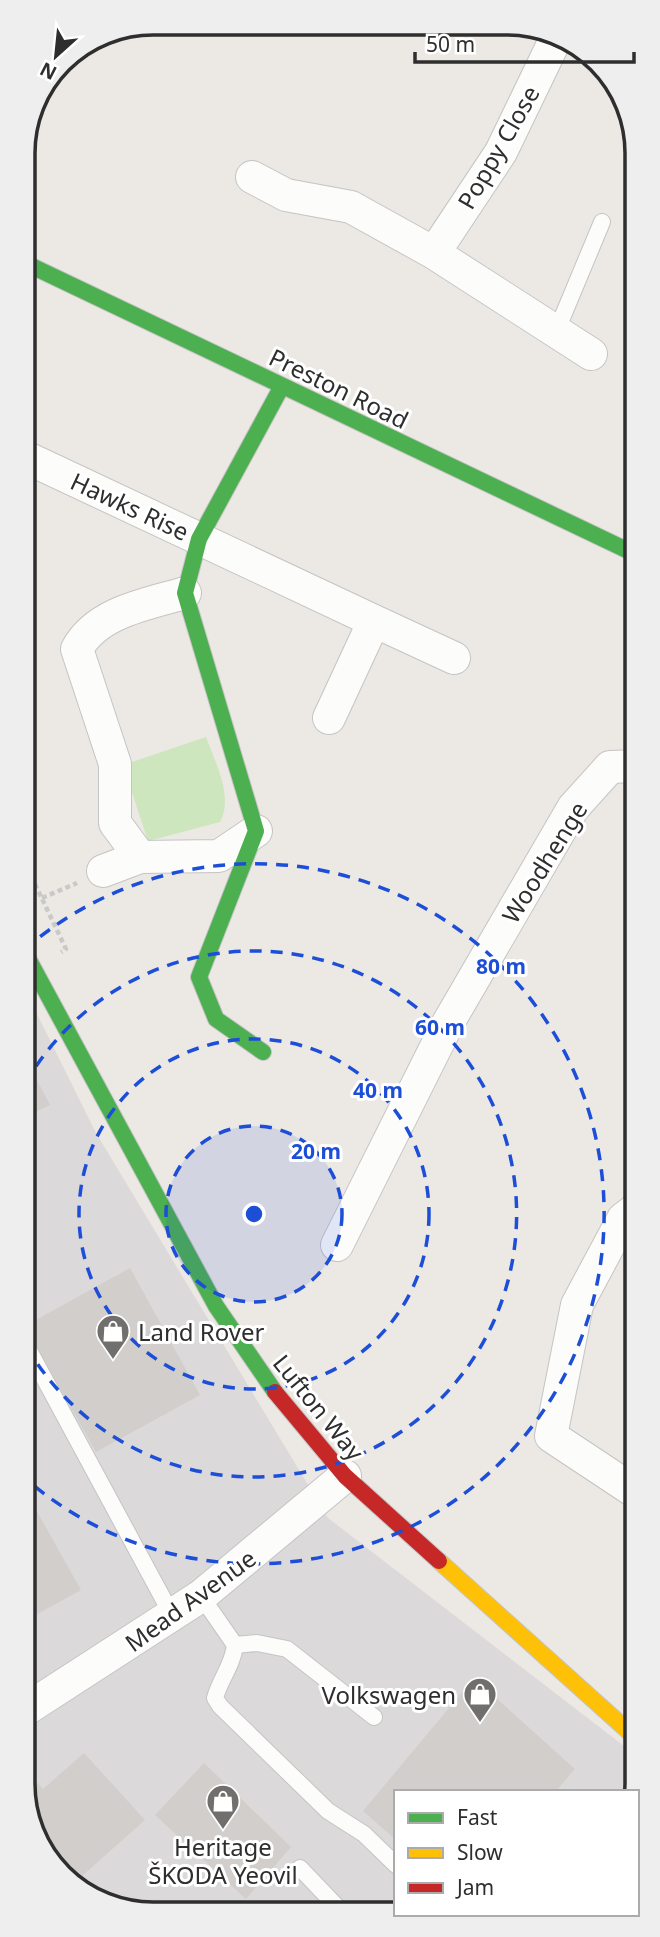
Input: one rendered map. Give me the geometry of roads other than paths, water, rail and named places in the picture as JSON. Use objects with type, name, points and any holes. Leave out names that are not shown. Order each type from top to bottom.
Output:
[{"type":"street","name":"Poppy Close","points":[[434,253],[501,152],[553,45]]},
{"type":"street","points":[[252,177],[286,195],[351,207],[434,253],[591,354]]},
{"type":"street","name":"Preston Road","points":[[35,268],[625,549]]},
{"type":"street","name":"Hawks Rise","points":[[185,593],[199,539],[282,386]]},
{"type":"street","name":"Hawks Rise","points":[[35,462],[454,658]]},
{"type":"street","points":[[140,857],[115,822],[115,764],[77,649],[87,631],[133,608],[185,593],[256,831],[199,977],[216,1018],[263,1052]]},
{"type":"street","points":[[329,718],[374,621]]},
{"type":"street","name":"Woodhenge","points":[[337,1245],[448,1023],[573,808],[610,767],[625,766]]},
{"type":"street","points":[[103,871],[140,857],[219,856],[256,831]]},
{"type":"street","name":"Lufton Way","points":[[35,972],[216,1307],[276,1394],[345,1476],[625,1727]]},
{"type":"street","points":[[625,1217],[577,1305],[551,1436],[625,1485]]},
{"type":"street","name":"Mead Avenue","points":[[35,1704],[201,1597],[345,1476]]},
{"type":"lane","points":[[557,330],[602,222]]},
{"type":"lane","points":[[35,1362],[173,1617]]},
{"type":"lane","points":[[201,1597],[235,1645],[234,1657],[215,1698],[220,1706],[328,1811],[364,1834],[394,1863]]},
{"type":"lane","points":[[235,1645],[257,1643],[287,1649],[374,1717]]},
{"type":"lane","points":[[299,1868],[332,1902]]},
{"type":"place","name":"Land Rover","points":[[113,1361]]},
{"type":"place","name":"Volkswagen","points":[[480,1724]]},
{"type":"place","name":"Heritage ŠKODA Yeovil","points":[[223,1831]]}]
